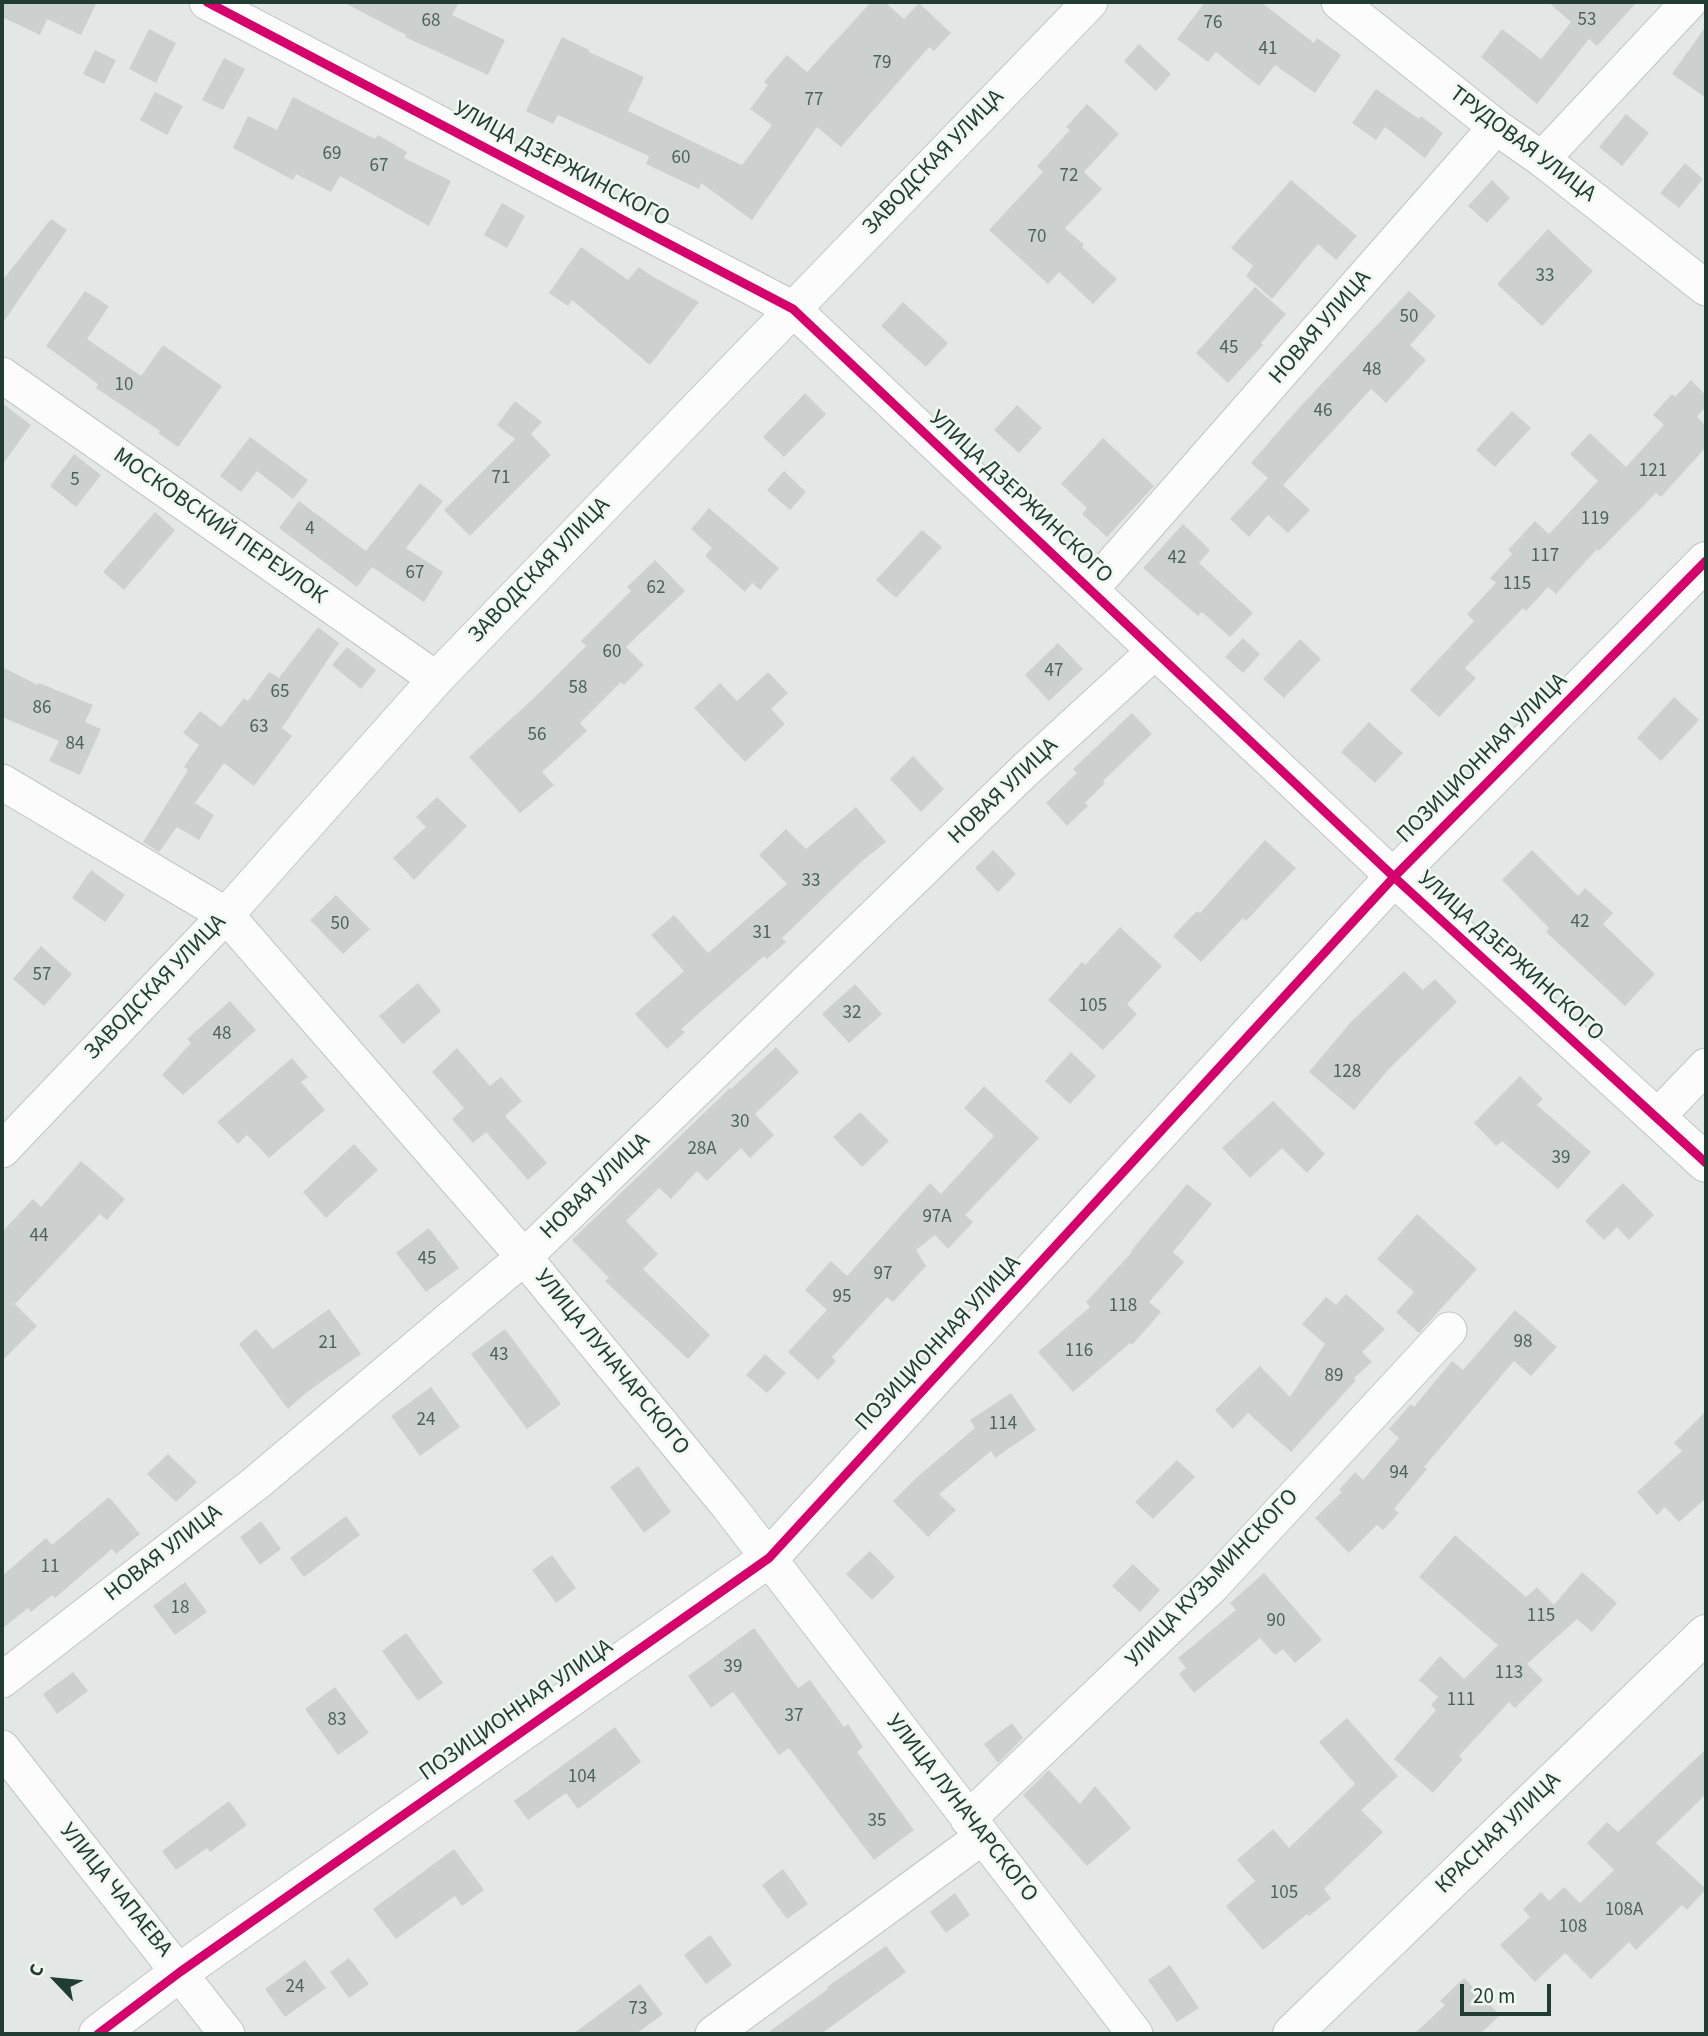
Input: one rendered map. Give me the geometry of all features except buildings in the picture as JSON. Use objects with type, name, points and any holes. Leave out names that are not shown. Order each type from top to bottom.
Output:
[{"type":"street","name":"УЛИЦА ДЗЕРЖИНСКОГО","points":[[207,2],[793,309],[1394,877],[1706,1164]]},
{"type":"street","name":"ЗАВОДСКАЯ УЛИЦА","points":[[2,1150],[226,915],[436,678],[1090,2]]},
{"type":"street","name":"ТРУДОВАЯ УЛИЦА","points":[[1339,2],[1706,288]]},
{"type":"street","points":[[1542,159],[1689,2]]},
{"type":"street","name":"НОВАЯ УЛИЦА","points":[[1090,590],[1496,127]]},
{"type":"street","name":"МОСКОВСКИЙ ПЕРЕУЛОК","points":[[2,375],[436,678]]},
{"type":"street","name":"ПОЗИЦИОННАЯ УЛИЦА","points":[[98,2034],[180,1972],[769,1558],[1394,877],[1706,561]]},
{"type":"street","name":"НОВАЯ УЛИЦА","points":[[2,1680],[256,1483],[524,1256],[1024,771],[1154,652]]},
{"type":"street","name":"УЛИЦА ЛУНАЧАРСКОГО","points":[[2,782],[226,915],[524,1256],[769,1558],[1135,2034]]},
{"type":"street","points":[[1657,1117],[1706,1066]]},
{"type":"street","name":"УЛИЦА КУЗЬМИНСКОГО","points":[[713,2034],[975,1828],[1212,1586],[1449,1331]]},
{"type":"street","name":"КРАСНАЯ УЛИЦА","points":[[1292,2034],[1706,1634]]},
{"type":"street","name":"УЛИЦА ЧАПАЕВА","points":[[2,1748],[227,2034]]},
{"type":"cycle path","points":[[207,2],[793,309],[1394,877],[1706,1163]]},
{"type":"cycle path","points":[[98,2034],[180,1972],[769,1558],[1394,877],[1706,561]]}]
